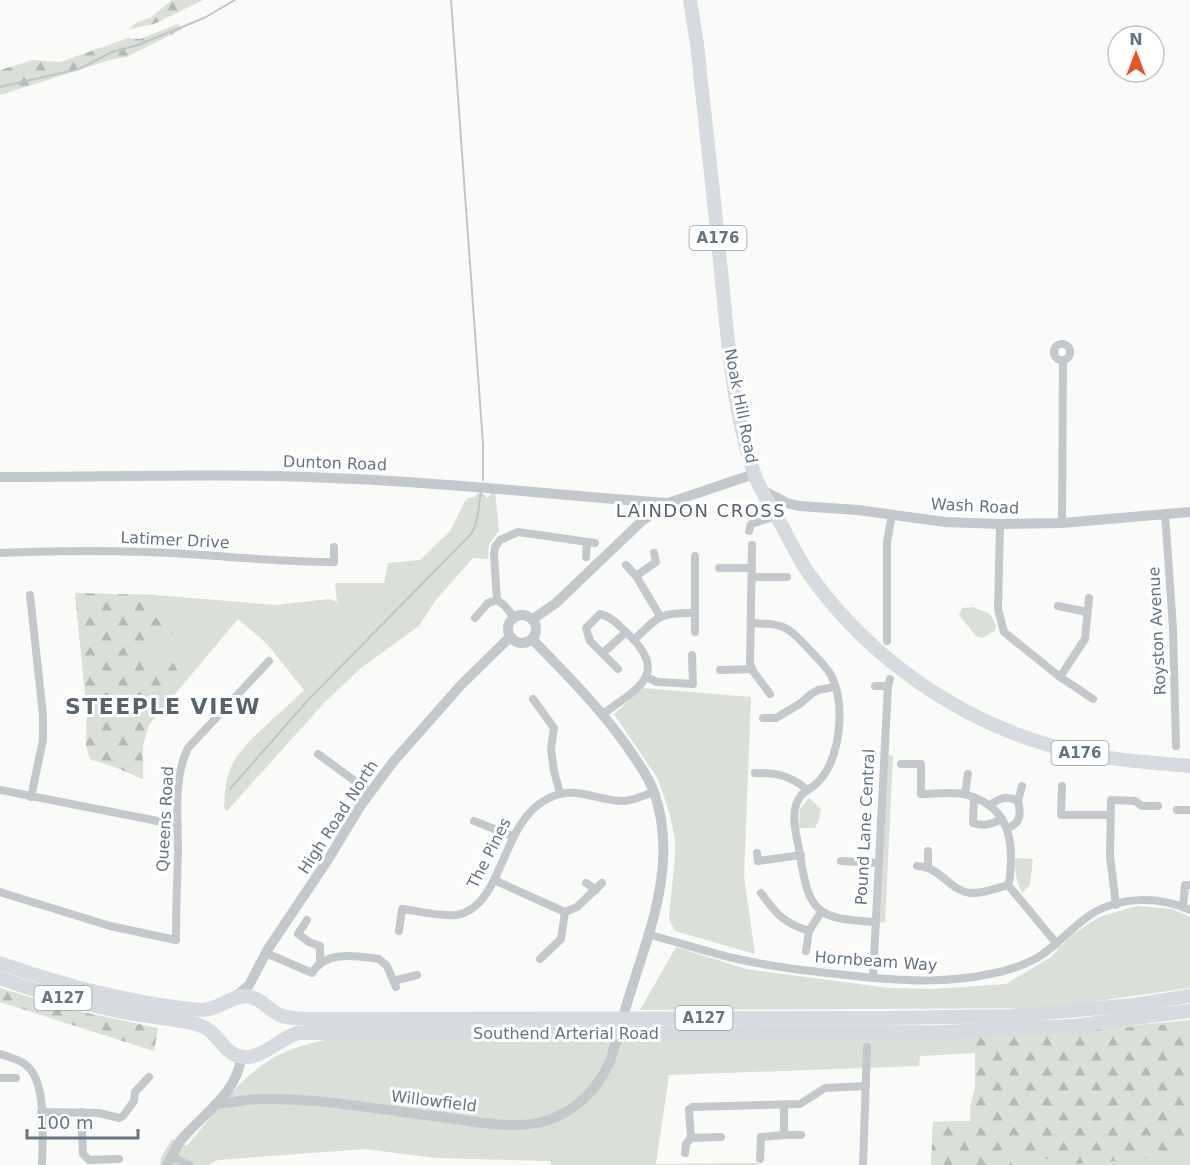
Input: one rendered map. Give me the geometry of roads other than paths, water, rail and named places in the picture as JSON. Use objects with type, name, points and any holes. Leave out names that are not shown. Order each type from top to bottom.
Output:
[{"type":"main road","name":"Noak Hill Road","points":[[690,0],[698,44],[729,352],[741,425],[754,474],[810,575],[850,623],[891,662],[930,691],[975,717],[1012,733],[1091,756],[1130,762],[1190,766]]},
{"type":"main road","name":"Southend Arterial Road","points":[[0,963],[81,987],[193,1010],[211,1010],[234,999],[249,996],[263,1002],[281,1016],[309,1019],[1011,1016],[1133,1005],[1190,996]]},
{"type":"main road","name":"A127","points":[[0,978],[74,1000],[204,1028],[231,1054],[241,1056]]},
{"type":"main road","name":"Southend Arterial Road","points":[[241,1056],[255,1055],[283,1038],[297,1033],[942,1032],[1011,1030],[1190,1013]]},
{"type":"street","points":[[1062,523],[1063,360]]},
{"type":"street","points":[[533,619],[556,603],[643,520],[668,503],[754,474]]},
{"type":"street","name":"Dunton Road","points":[[0,477],[200,475],[330,477],[456,484],[668,503]]},
{"type":"street","name":"Wash Road","points":[[762,490],[786,503],[799,506],[892,514],[945,522],[1062,523],[1190,512]]},
{"type":"street","points":[[634,500],[643,520]]},
{"type":"street","points":[[887,641],[887,542],[892,514]]},
{"type":"street","name":"Royston Avenue","points":[[1165,514],[1173,628],[1176,746]]},
{"type":"street","points":[[749,531],[751,524],[776,516]]},
{"type":"street","points":[[1000,524],[998,609],[1004,633],[1060,677],[1093,699]]},
{"type":"street","points":[[497,600],[494,554],[495,547],[500,540],[518,532],[591,543],[586,557]]},
{"type":"street","points":[[752,545],[750,663],[757,678],[770,694]]},
{"type":"street","name":"Latimer Drive","points":[[0,553],[132,551],[267,561],[334,562],[334,548]]},
{"type":"street","points":[[636,576],[656,562],[654,553]]},
{"type":"street","points":[[695,556],[695,632]]},
{"type":"street","points":[[626,565],[636,576],[660,616]]},
{"type":"street","points":[[719,568],[787,577]]},
{"type":"street","points":[[30,595],[43,715],[43,740],[31,797]]},
{"type":"street","points":[[1060,677],[1085,639],[1089,598]]},
{"type":"street","points":[[497,600],[514,617]]},
{"type":"street","points":[[475,618],[486,612],[488,603],[497,600]]},
{"type":"street","points":[[1058,606],[1087,612]]},
{"type":"street","points":[[634,640],[660,616],[674,612],[694,613]]},
{"type":"street","points":[[603,714],[629,696],[646,677],[648,670],[647,656],[634,640],[610,616],[600,614],[586,628],[590,641],[618,669]]},
{"type":"street","points":[[514,617],[524,615],[533,619]]},
{"type":"street","points":[[514,617],[508,628],[510,637],[519,643],[533,639],[536,634],[533,619]]},
{"type":"street","points":[[751,623],[775,625],[791,632],[831,675],[839,700],[837,743],[824,775],[816,784],[806,789],[798,799],[794,815],[806,890],[821,912],[836,919],[876,922]]},
{"type":"street","points":[[603,653],[626,632]]},
{"type":"street","name":"High Road North","points":[[234,999],[249,985],[266,953],[300,904],[370,792],[418,732],[461,685],[510,637]]},
{"type":"street","name":"Willowfield","points":[[216,1104],[259,1099],[276,1100],[331,1104],[486,1123],[532,1124],[560,1115],[587,1096],[606,1071],[650,935],[661,891],[663,832],[654,792],[636,760],[603,714],[533,639]]},
{"type":"street","points":[[646,677],[657,682],[693,684],[692,655]]},
{"type":"street","name":"Queens Road","points":[[0,892],[110,926],[176,940],[180,772],[188,748],[269,661]]},
{"type":"street","points":[[720,670],[752,669]]},
{"type":"street","name":"Pound Lane Central","points":[[873,978],[889,682],[875,686]]},
{"type":"street","points":[[763,718],[776,718],[801,704],[818,690],[835,687]]},
{"type":"street","points":[[533,699],[554,728],[551,749],[560,793],[583,793],[625,801],[654,792]]},
{"type":"street","points":[[318,754],[370,792]]},
{"type":"street","points":[[901,764],[921,764],[921,794],[970,796],[990,806],[1002,819],[1008,828],[1011,855],[1008,885],[1057,944]]},
{"type":"street","points":[[755,773],[782,774],[806,789]]},
{"type":"street","points":[[968,774],[973,823],[981,826],[1002,819]]},
{"type":"street","points":[[1008,828],[1014,826],[1019,819],[1018,801],[1022,786]]},
{"type":"street","points":[[1062,786],[1061,815],[1110,815]]},
{"type":"street","points":[[0,790],[178,825]]},
{"type":"street","name":"The Pines","points":[[399,931],[402,909],[455,915],[476,907],[484,899],[512,836],[524,816],[541,802],[560,793]]},
{"type":"street","points":[[990,806],[1001,798],[1012,798],[1018,801]]},
{"type":"street","points":[[1116,905],[1111,878],[1111,800],[1135,801],[1142,806],[1158,806]]},
{"type":"street","points":[[1177,810],[1190,810]]},
{"type":"street","points":[[474,821],[512,836]]},
{"type":"street","points":[[928,851],[928,866]]},
{"type":"street","points":[[757,853],[758,861],[801,855]]},
{"type":"street","points":[[841,861],[879,863]]},
{"type":"street","points":[[917,866],[928,866],[952,885],[971,893],[1008,885]]},
{"type":"street","points":[[494,880],[565,912],[577,907],[599,886],[586,882]]},
{"type":"street","points":[[1187,909],[1185,885],[1190,885]]},
{"type":"street","points":[[761,893],[773,910],[790,925],[809,931]]},
{"type":"street","name":"Hornbeam Way","points":[[650,935],[733,958],[802,971],[936,981],[988,975],[1026,963],[1057,944],[1092,914],[1116,905],[1145,900],[1187,909]]},
{"type":"street","points":[[540,959],[561,939],[565,912]]},
{"type":"street","points":[[806,951],[809,931],[821,912]]},
{"type":"street","points":[[307,920],[298,934],[320,946],[320,962]]},
{"type":"street","points":[[266,953],[312,973],[320,962],[336,956],[379,958],[387,966],[395,984],[417,975]]},
{"type":"street","points":[[254,973],[257,989],[263,1002]]},
{"type":"street","points":[[863,1165],[867,1047]]},
{"type":"street","points":[[0,1054],[19,1060],[26,1065],[39,1086],[42,1165]]},
{"type":"street","points":[[189,1165],[170,1161],[179,1142],[216,1104],[240,1070],[241,1056]]},
{"type":"street","points":[[41,1112],[81,1112],[119,1118],[134,1101],[135,1092],[149,1077]]},
{"type":"street","points":[[0,1078],[16,1078]]},
{"type":"street","points":[[685,1153],[686,1144],[691,1138],[690,1109],[692,1107],[805,1103],[825,1088],[866,1086]]},
{"type":"street","points":[[784,1105],[784,1135]]},
{"type":"street","points":[[81,1112],[83,1154],[89,1160],[119,1159]]},
{"type":"street","points":[[760,1159],[761,1137],[801,1135]]},
{"type":"street","points":[[691,1138],[721,1137]]},
{"type":"waterway","points":[[0,87],[79,69],[112,52],[138,45],[204,18],[235,0]]},
{"type":"waterway","points":[[451,0],[483,444],[483,480]]},
{"type":"waterway","points":[[230,789],[308,700],[471,534],[477,520],[481,493]]},
{"type":"district","name":"LAINDON CROSS","points":[[701,510]]},
{"type":"district","name":"STEEPLE VIEW","points":[[163,706]]}]
